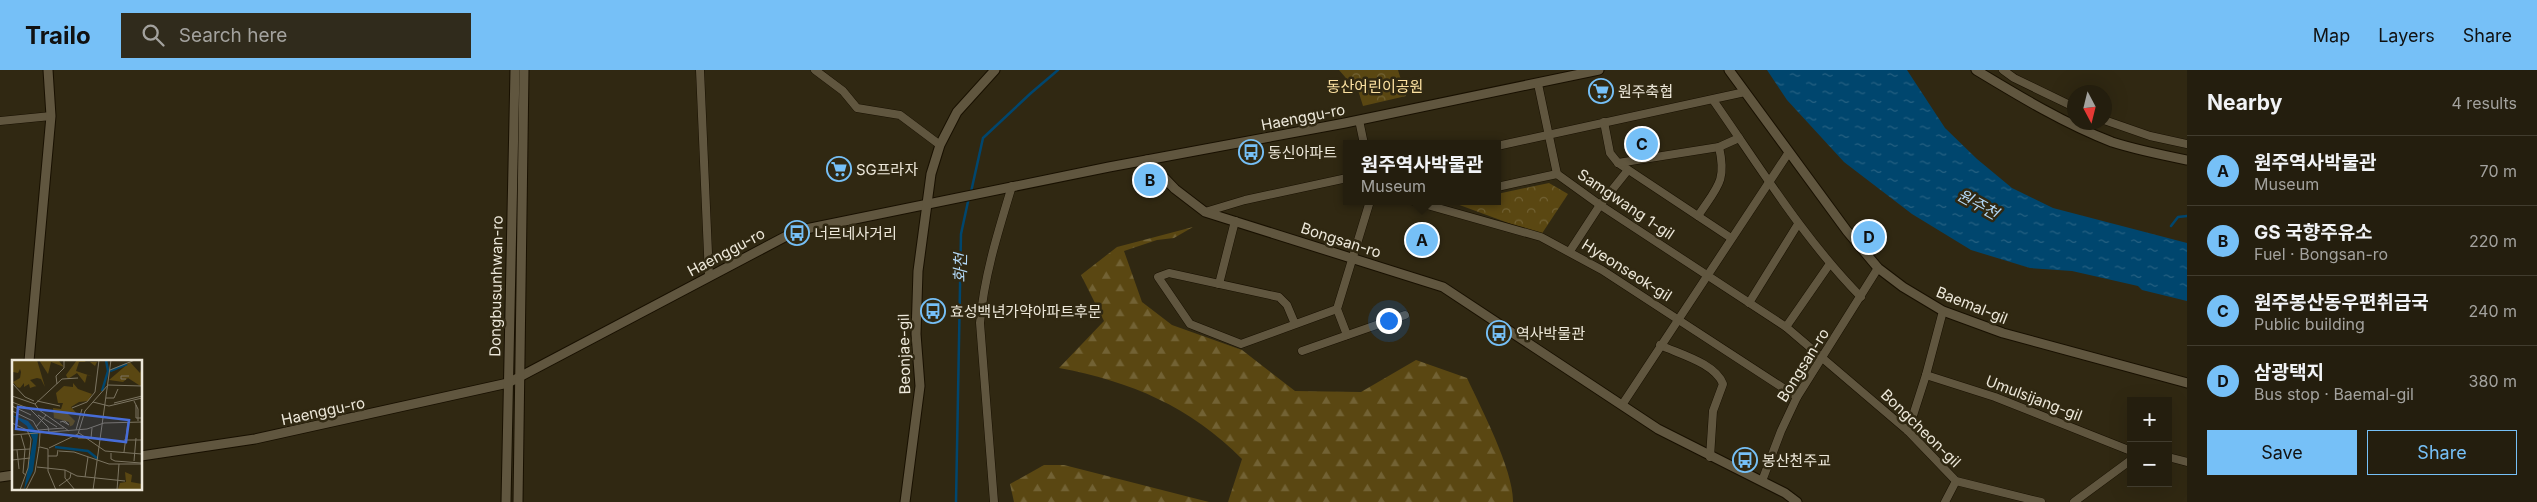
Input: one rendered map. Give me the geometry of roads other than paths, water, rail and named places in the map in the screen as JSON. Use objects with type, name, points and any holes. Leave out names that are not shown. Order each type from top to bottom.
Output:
[{"type":"street","points":[[29,360],[51,116],[48,70]]},
{"type":"street","name":"Dongbusunhwan-ro","points":[[506,502],[515,70]]},
{"type":"street","name":"Dongbusunhwan-ro","points":[[518,502],[524,70]]},
{"type":"street","points":[[700,70],[709,276]]},
{"type":"street","points":[[815,70],[843,91],[857,108],[900,115],[940,145]]},
{"type":"street","points":[[925,206],[940,145],[957,112],[995,70]]},
{"type":"street","name":"Haenggu-ro","points":[[142,456],[255,439],[508,383],[796,231],[848,219],[925,206],[1012,186],[1359,120],[1600,70]]},
{"type":"street","name":"Baemal-gil","points":[[1729,70],[1847,232],[1878,268],[1903,287],[1942,311],[2003,333],[2187,383]]},
{"type":"street","points":[[1976,70],[2049,111],[2112,141],[2153,154],[2187,160]]},
{"type":"street","points":[[2003,70],[2014,78],[2067,104]]},
{"type":"street","name":"Samgwang 1-gil","points":[[1538,84],[1557,174],[1600,206],[1786,327],[1823,358]]},
{"type":"street","points":[[1501,145],[1745,92]]},
{"type":"street","points":[[1713,100],[1798,224],[1829,265],[1861,297]]},
{"type":"street","points":[[0,121],[51,116]]},
{"type":"street","points":[[1359,120],[1363,140]]},
{"type":"street","points":[[1604,122],[1610,152],[1618,164],[1731,238]]},
{"type":"street","points":[[2112,123],[2150,136],[2187,144]]},
{"type":"street","points":[[1618,164],[1719,147],[1739,138]]},
{"type":"street","points":[[1698,216],[1721,182],[1723,172],[1719,147]]},
{"type":"street","points":[[1622,406],[1660,345],[1788,152]]},
{"type":"street","name":"Bongsan-ro","points":[[1147,160],[1175,189],[1205,212],[1443,287],[1622,406],[1710,456],[1797,502]]},
{"type":"street","points":[[1570,251],[1600,206],[1628,170]]},
{"type":"street","points":[[1501,187],[1557,174]]},
{"type":"street","points":[[1205,212],[1244,200],[1343,179]]},
{"type":"street","points":[[994,502],[980,323],[982,299],[991,256],[1012,186]]},
{"type":"street","points":[[1347,335],[1337,309],[1369,205]]},
{"type":"street","name":"Hyeonseok-gil","points":[[1429,205],[1541,237],[1570,251],[1797,397]]},
{"type":"street","name":"Beonjae-gil","points":[[905,502],[920,386],[916,334],[917,280],[925,206]]},
{"type":"street","points":[[1219,284],[1235,221]]},
{"type":"street","points":[[1749,302],[1798,224]]},
{"type":"street","points":[[1786,327],[1829,265]]},
{"type":"street","name":"Bongsan-ro","points":[[1762,482],[1781,431],[1797,397],[1878,268]]},
{"type":"street","points":[[1295,324],[1287,305],[1279,297],[1169,272],[1158,277],[1190,324],[1241,344],[1337,309]]},
{"type":"street","points":[[1908,431],[1926,375],[1942,311]]},
{"type":"street","points":[[1302,351],[1405,315]]},
{"type":"street","points":[[1660,345],[1713,370],[1723,384],[1713,411],[1710,456]]},
{"type":"street","name":"Bongcheon-gil","points":[[1823,358],[1908,431],[1956,481],[2040,502]]},
{"type":"street","name":"Umulsijang-gil","points":[[1926,375],[1995,397],[2127,449]]},
{"type":"street","points":[[2172,458],[2187,462]]},
{"type":"street","points":[[2074,502],[2127,463]]},
{"type":"street","points":[[1945,502],[1956,481]]},
{"type":"water","name":"원주천","points":[[1767,70],[1907,70],[1945,128],[1977,159],[2012,188],[2053,208],[2187,243],[2187,301],[2142,290],[2138,286],[2072,271],[2030,268],[1971,250],[1912,214],[1844,162],[1787,100]]},
{"type":"waterway","name":"화천","points":[[971,192],[983,138],[1058,70]]},
{"type":"waterway","name":"화천","points":[[956,502],[961,234],[969,197]]},
{"type":"waterway","points":[[2171,226],[2178,217],[2187,216]]},
{"type":"place","name":"원주축협","points":[[1601,91]]},
{"type":"place","name":"원주봉산동우편취급국","points":[[1642,144]]},
{"type":"place","name":"동신아파트","points":[[1251,152]]},
{"type":"place","name":"SG프라자","points":[[839,169]]},
{"type":"place","name":"GS 국향주유소","points":[[1150,180]]},
{"type":"place","name":"너르네사거리","points":[[797,233]]},
{"type":"place","name":"삼광택지","points":[[1869,237]]},
{"type":"place","name":"원주역사박물관","points":[[1422,240]]},
{"type":"place","name":"효성백년가약아파트후문","points":[[933,311]]},
{"type":"place","name":"역사박물관","points":[[1499,333]]},
{"type":"place","name":"봉산천주교","points":[[1745,460]]},
{"type":"park label","name":"동산어린이공원","points":[[1375,86]]}]
